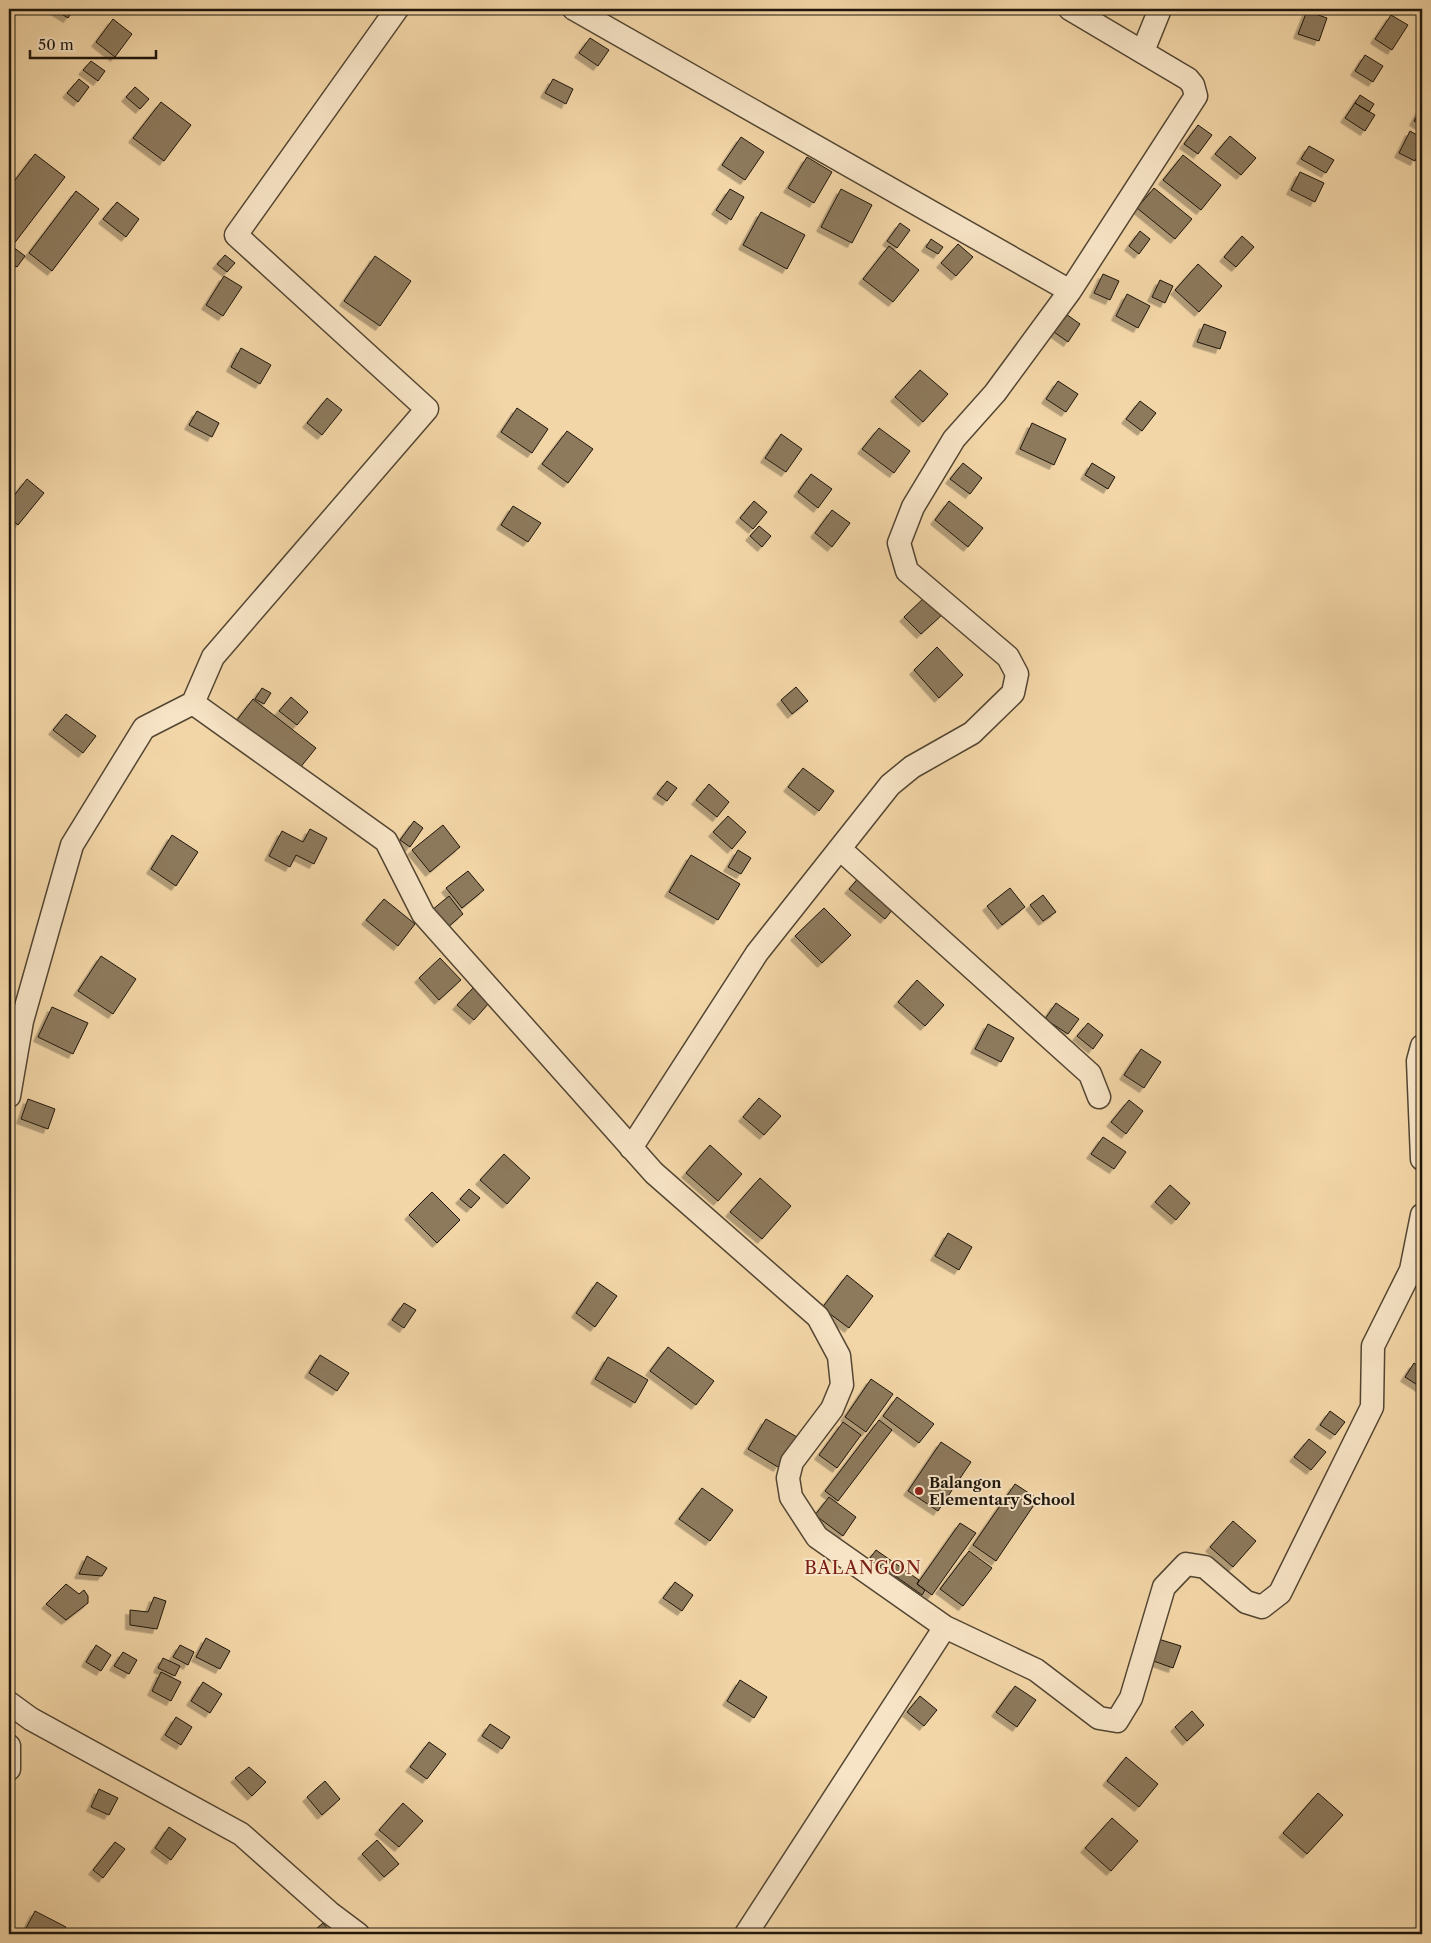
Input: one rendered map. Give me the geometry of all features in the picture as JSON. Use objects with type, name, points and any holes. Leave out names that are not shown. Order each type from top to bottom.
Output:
[{"type":"street","points":[[9,1096],[22,1021],[72,844],[144,728],[193,703],[213,657],[427,409],[236,235],[397,9]]},
{"type":"street","points":[[574,9],[1070,291]]},
{"type":"street","points":[[631,1148],[756,953],[890,785],[912,767],[972,733],[1013,693],[1017,674],[1008,657],[907,571],[899,543],[913,507],[954,439],[994,392],[1070,291],[1196,96],[1193,84],[1188,79],[1070,9]]},
{"type":"street","points":[[1143,52],[1160,9]]},
{"type":"street","points":[[193,703],[386,841],[423,914],[631,1148],[654,1173],[818,1317],[839,1356],[842,1385],[832,1409],[792,1462],[788,1478],[792,1497],[817,1537],[945,1627],[1036,1670],[1099,1718],[1117,1721],[1131,1698],[1164,1587],[1186,1564],[1205,1567],[1246,1602],[1262,1607],[1280,1593],[1372,1407],[1373,1346],[1411,1270],[1422,1215]]},
{"type":"street","points":[[840,848],[1090,1074],[1099,1097]]},
{"type":"street","points":[[1422,1046],[1418,1061],[1422,1159]]},
{"type":"street","points":[[746,1934],[945,1627]]},
{"type":"street","points":[[9,1703],[31,1719],[241,1834],[330,1913],[358,1934]]},
{"type":"street","points":[[9,1746],[9,1769]]},
{"type":"building","points":[[53,9],[74,9],[68,18]]},
{"type":"building","points":[[1307,11],[1327,18],[1319,41],[1298,34]]},
{"type":"building","points":[[1391,15],[1408,25],[1392,50],[1375,39]]},
{"type":"building","points":[[113,19],[132,34],[115,57],[96,42]]},
{"type":"building","points":[[590,38],[609,50],[598,66],[579,53]]},
{"type":"building","points":[[1365,55],[1383,66],[1373,82],[1355,71]]},
{"type":"building","points":[[91,61],[105,71],[98,81],[83,70]]},
{"type":"building","points":[[79,79],[89,87],[78,102],[67,93]]},
{"type":"building","points":[[553,79],[573,89],[566,104],[545,93]]},
{"type":"building","points":[[135,87],[149,99],[140,109],[126,97]]},
{"type":"building","points":[[1360,95],[1374,104],[1369,112],[1355,103]]},
{"type":"building","points":[[161,102],[191,125],[164,161],[133,138]]},
{"type":"building","points":[[1355,103],[1375,115],[1365,131],[1345,118]]},
{"type":"building","points":[[1422,106],[1422,126],[1414,121]]},
{"type":"building","points":[[1198,125],[1212,135],[1198,154],[1184,144]]},
{"type":"building","points":[[1410,131],[1422,138],[1422,146],[1415,161],[1399,153]]},
{"type":"building","points":[[1230,136],[1256,158],[1241,175],[1215,154]]},
{"type":"building","points":[[741,137],[764,152],[745,180],[722,165]]},
{"type":"building","points":[[1309,146],[1334,160],[1326,173],[1301,159]]},
{"type":"building","points":[[35,154],[65,177],[13,245],[9,242],[9,188]]},
{"type":"building","points":[[1183,155],[1221,185],[1201,210],[1163,180]]},
{"type":"building","points":[[807,157],[832,172],[814,203],[788,188]]},
{"type":"building","points":[[1300,172],[1324,183],[1315,202],[1291,190]]},
{"type":"building","points":[[1154,188],[1192,219],[1175,239],[1137,208]]},
{"type":"building","points":[[730,189],[744,197],[731,220],[716,210]]},
{"type":"building","points":[[841,189],[872,205],[852,243],[821,227]]},
{"type":"building","points":[[76,191],[99,209],[52,271],[29,253]]},
{"type":"building","points":[[117,202],[139,219],[126,237],[103,219]]},
{"type":"building","points":[[761,212],[805,235],[787,269],[743,245]]},
{"type":"building","points":[[900,223],[910,230],[897,248],[887,241]]},
{"type":"building","points":[[1140,231],[1150,239],[1139,254],[1129,246]]},
{"type":"building","points":[[1242,236],[1254,247],[1236,267],[1224,257]]},
{"type":"building","points":[[931,239],[943,247],[938,254],[926,247]]},
{"type":"building","points":[[9,244],[25,256],[17,267],[9,261]]},
{"type":"building","points":[[958,244],[973,257],[956,276],[941,263]]},
{"type":"building","points":[[889,246],[919,270],[893,302],[863,279]]},
{"type":"building","points":[[225,255],[235,263],[227,272],[217,264]]},
{"type":"building","points":[[375,256],[411,281],[380,326],[344,301]]},
{"type":"building","points":[[1198,264],[1222,286],[1199,312],[1175,290]]},
{"type":"building","points":[[1103,274],[1119,281],[1110,300],[1094,293]]},
{"type":"building","points":[[224,276],[242,287],[223,316],[206,305]]},
{"type":"building","points":[[1160,280],[1173,286],[1165,303],[1152,297]]},
{"type":"building","points":[[1127,294],[1150,306],[1138,328],[1116,316]]},
{"type":"building","points":[[1066,314],[1080,324],[1068,342],[1054,332]]},
{"type":"building","points":[[1204,324],[1226,332],[1220,349],[1197,342]]},
{"type":"building","points":[[241,348],[271,365],[260,384],[231,367]]},
{"type":"building","points":[[920,370],[948,394],[923,422],[895,397]]},
{"type":"building","points":[[1058,381],[1078,394],[1066,412],[1046,399]]},
{"type":"building","points":[[327,398],[342,410],[322,435],[307,423]]},
{"type":"building","points":[[1140,401],[1156,413],[1142,431],[1126,419]]},
{"type":"building","points":[[517,408],[548,429],[532,453],[501,432]]},
{"type":"building","points":[[197,411],[219,423],[212,437],[189,425]]},
{"type":"building","points":[[1032,423],[1066,439],[1054,465],[1020,449]]},
{"type":"building","points":[[879,428],[910,451],[894,473],[862,449]]},
{"type":"building","points":[[567,431],[593,449],[568,483],[542,464]]},
{"type":"building","points":[[781,434],[802,449],[786,472],[765,458]]},
{"type":"building","points":[[963,463],[982,478],[970,494],[950,479]]},
{"type":"building","points":[[1092,463],[1115,477],[1108,489],[1085,475]]},
{"type":"building","points":[[811,474],[832,489],[818,508],[798,492]]},
{"type":"building","points":[[27,479],[44,493],[18,525],[9,517],[9,502]]},
{"type":"building","points":[[754,501],[767,512],[753,529],[740,518]]},
{"type":"building","points":[[949,501],[983,528],[968,547],[935,520]]},
{"type":"building","points":[[513,506],[541,523],[528,542],[501,525]]},
{"type":"building","points":[[832,510],[850,523],[832,547],[815,533]]},
{"type":"building","points":[[759,526],[771,536],[762,547],[750,536]]},
{"type":"building","points":[[926,596],[943,614],[921,634],[904,617]]},
{"type":"building","points":[[937,647],[963,675],[939,698],[914,670]]},
{"type":"building","points":[[796,687],[808,701],[792,714],[781,700]]},
{"type":"building","points":[[262,688],[271,693],[264,704],[255,699]]},
{"type":"building","points":[[291,697],[308,712],[297,725],[279,711]]},
{"type":"building","points":[[253,699],[316,748],[295,774],[233,725]]},
{"type":"building","points":[[66,714],[96,736],[83,753],[53,730]]},
{"type":"building","points":[[803,768],[834,791],[819,811],[788,787]]},
{"type":"building","points":[[667,781],[677,788],[667,801],[657,794]]},
{"type":"building","points":[[709,784],[729,802],[717,817],[696,800]]},
{"type":"building","points":[[728,816],[746,832],[732,849],[713,832]]},
{"type":"building","points":[[414,821],[423,828],[410,847],[400,840]]},
{"type":"building","points":[[443,825],[460,847],[430,872],[412,850]]},
{"type":"building","points":[[310,829],[327,838],[314,864],[296,855],[290,867],[269,856],[282,831],[303,842]]},
{"type":"building","points":[[172,835],[198,852],[176,886],[151,869]]},
{"type":"building","points":[[738,850],[751,858],[741,874],[728,867]]},
{"type":"building","points":[[691,855],[740,884],[718,920],[669,892]]},
{"type":"building","points":[[468,871],[484,890],[462,908],[446,888]]},
{"type":"building","points":[[862,874],[897,904],[885,919],[849,889]]},
{"type":"building","points":[[1010,888],[1025,907],[1002,925],[987,906]]},
{"type":"building","points":[[1043,895],[1056,912],[1043,921],[1030,905]]},
{"type":"building","points":[[449,896],[463,914],[447,928],[432,910]]},
{"type":"building","points":[[384,899],[415,924],[398,946],[366,920]]},
{"type":"building","points":[[824,908],[851,935],[822,963],[795,936]]},
{"type":"building","points":[[101,956],[136,979],[113,1014],[78,991]]},
{"type":"building","points":[[440,958],[461,980],[439,1000],[419,978]]},
{"type":"building","points":[[917,980],[944,1005],[925,1026],[898,1002]]},
{"type":"building","points":[[473,988],[489,1003],[474,1020],[457,1005]]},
{"type":"building","points":[[1056,1003],[1079,1019],[1068,1034],[1045,1019]]},
{"type":"building","points":[[52,1007],[88,1023],[73,1054],[38,1037]]},
{"type":"building","points":[[1088,1023],[1103,1035],[1093,1049],[1077,1036]]},
{"type":"building","points":[[988,1024],[1014,1038],[1001,1062],[975,1049]]},
{"type":"building","points":[[1141,1049],[1161,1062],[1144,1088],[1124,1075]]},
{"type":"building","points":[[759,1098],[781,1116],[764,1135],[743,1117]]},
{"type":"building","points":[[28,1099],[55,1109],[48,1129],[21,1119]]},
{"type":"building","points":[[1129,1100],[1143,1111],[1126,1134],[1111,1122]]},
{"type":"building","points":[[1103,1137],[1126,1152],[1114,1169],[1091,1154]]},
{"type":"building","points":[[710,1145],[742,1174],[718,1201],[686,1173]]},
{"type":"building","points":[[504,1154],[530,1178],[507,1204],[480,1180]]},
{"type":"building","points":[[760,1178],[791,1206],[762,1239],[730,1212]]},
{"type":"building","points":[[1170,1185],[1190,1203],[1176,1220],[1155,1202]]},
{"type":"building","points":[[469,1189],[480,1198],[471,1208],[460,1199]]},
{"type":"building","points":[[432,1192],[460,1220],[437,1243],[409,1215]]},
{"type":"building","points":[[948,1233],[972,1247],[959,1270],[935,1256]]},
{"type":"building","points":[[847,1275],[873,1296],[849,1328],[822,1308]]},
{"type":"building","points":[[597,1282],[617,1296],[595,1327],[576,1313]]},
{"type":"building","points":[[404,1303],[416,1310],[404,1328],[392,1320]]},
{"type":"building","points":[[668,1347],[714,1381],[696,1405],[650,1371]]},
{"type":"building","points":[[320,1355],[349,1373],[337,1391],[309,1373]]},
{"type":"building","points":[[608,1357],[648,1380],[635,1403],[595,1379]]},
{"type":"building","points":[[1414,1363],[1422,1369],[1422,1388],[1405,1377]]},
{"type":"building","points":[[871,1379],[893,1394],[866,1432],[845,1417]]},
{"type":"building","points":[[897,1397],[934,1424],[919,1443],[883,1416]]},
{"type":"building","points":[[1330,1411],[1345,1422],[1335,1435],[1320,1425]]},
{"type":"building","points":[[766,1419],[797,1437],[778,1467],[748,1449]]},
{"type":"building","points":[[879,1420],[892,1430],[838,1501],[825,1491]]},
{"type":"building","points":[[843,1422],[861,1435],[837,1468],[819,1455]]},
{"type":"building","points":[[1309,1439],[1326,1452],[1311,1470],[1294,1457]]},
{"type":"building","points":[[941,1442],[971,1462],[938,1511],[908,1491]]},
{"type":"building","points":[[1015,1484],[1038,1499],[996,1561],[973,1545]]},
{"type":"building","points":[[702,1488],[733,1510],[710,1541],[679,1519]]},
{"type":"building","points":[[829,1497],[856,1517],[843,1536],[815,1515]]},
{"type":"building","points":[[1233,1521],[1256,1541],[1233,1567],[1210,1547]]},
{"type":"building","points":[[960,1523],[976,1533],[932,1595],[917,1584]]},
{"type":"building","points":[[876,1550],[919,1580],[917,1584],[925,1590],[922,1595],[870,1558]]},
{"type":"building","points":[[969,1551],[992,1568],[963,1606],[940,1589]]},
{"type":"building","points":[[87,1556],[107,1568],[102,1576],[79,1574]]},
{"type":"building","points":[[675,1582],[693,1595],[682,1611],[663,1598]]},
{"type":"building","points":[[66,1584],[79,1594],[84,1590],[88,1596],[88,1603],[66,1620],[46,1604]]},
{"type":"building","points":[[154,1597],[166,1601],[157,1629],[130,1625],[130,1610],[148,1612]]},
{"type":"building","points":[[206,1638],[230,1651],[220,1669],[196,1657]]},
{"type":"building","points":[[1155,1638],[1181,1646],[1173,1668],[1148,1659]]},
{"type":"building","points":[[96,1645],[111,1655],[101,1671],[86,1662]]},
{"type":"building","points":[[180,1645],[194,1652],[188,1665],[173,1657]]},
{"type":"building","points":[[123,1652],[137,1660],[129,1674],[114,1666]]},
{"type":"building","points":[[163,1658],[180,1666],[175,1676],[158,1668]]},
{"type":"building","points":[[161,1672],[181,1682],[171,1701],[152,1691]]},
{"type":"building","points":[[740,1680],[767,1697],[754,1718],[727,1701]]},
{"type":"building","points":[[203,1682],[222,1694],[210,1713],[191,1701]]},
{"type":"building","points":[[1015,1686],[1036,1700],[1017,1727],[996,1712]]},
{"type":"building","points":[[920,1696],[937,1710],[924,1726],[907,1712]]},
{"type":"building","points":[[1192,1711],[1204,1725],[1187,1741],[1175,1727]]},
{"type":"building","points":[[176,1717],[192,1727],[181,1745],[165,1735]]},
{"type":"building","points":[[490,1724],[510,1737],[502,1749],[482,1736]]},
{"type":"building","points":[[429,1742],[446,1754],[427,1779],[410,1767]]},
{"type":"building","points":[[1126,1757],[1158,1784],[1139,1807],[1107,1781]]},
{"type":"building","points":[[249,1767],[266,1782],[252,1796],[235,1778]]},
{"type":"building","points":[[325,1781],[340,1799],[322,1815],[307,1797]]},
{"type":"building","points":[[99,1789],[118,1798],[109,1815],[91,1807]]},
{"type":"building","points":[[1318,1793],[1343,1815],[1307,1854],[1283,1833]]},
{"type":"building","points":[[403,1803],[423,1821],[399,1847],[379,1830]]},
{"type":"building","points":[[1112,1818],[1138,1841],[1111,1871],[1085,1848]]},
{"type":"building","points":[[169,1827],[186,1839],[171,1860],[155,1848]]},
{"type":"building","points":[[377,1840],[399,1864],[384,1877],[362,1854]]},
{"type":"building","points":[[115,1842],[125,1849],[103,1878],[93,1870]]},
{"type":"building","points":[[35,1911],[66,1927],[62,1934],[23,1934]]},
{"type":"building","points":[[323,1923],[332,1934],[310,1934]]},
{"type":"place","name":"Balangon Elementary School","points":[[919,1491]]},
{"type":"district","name":"BALANGON","points":[[863,1568]]}]
